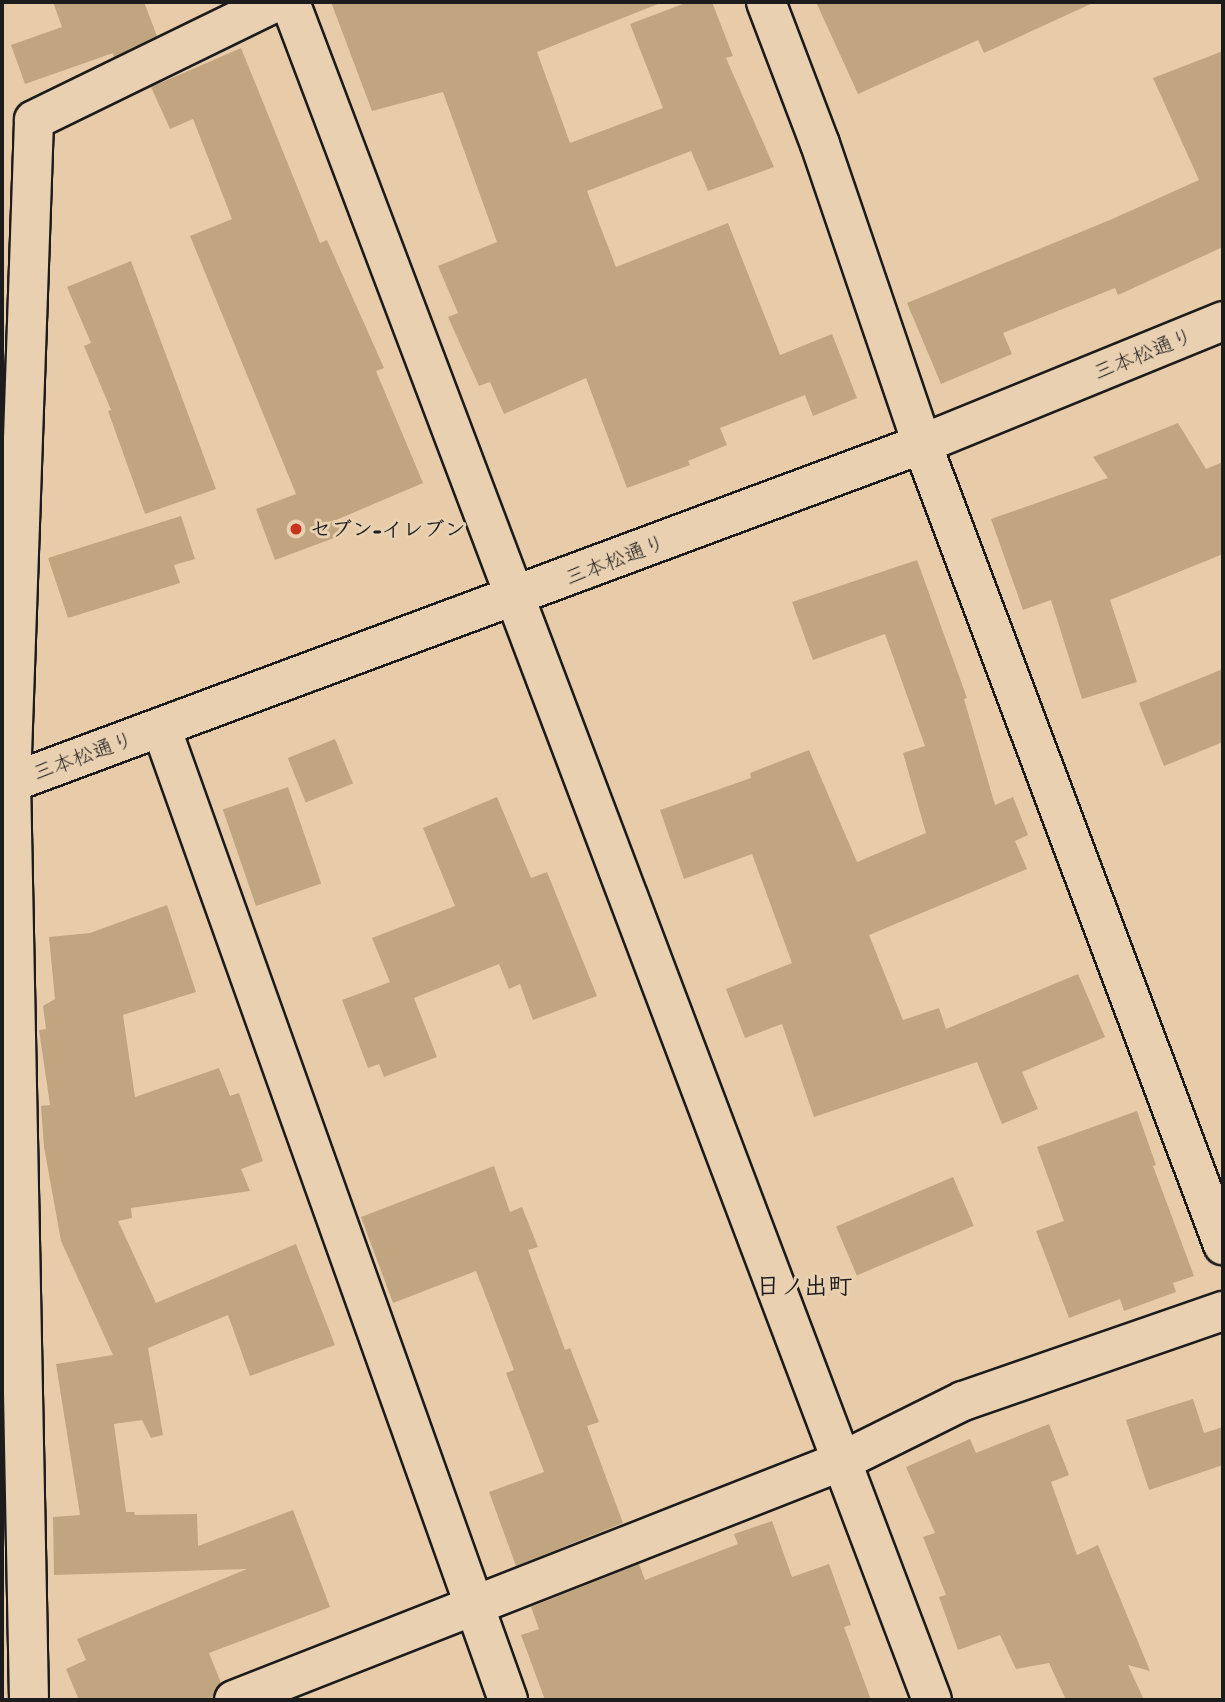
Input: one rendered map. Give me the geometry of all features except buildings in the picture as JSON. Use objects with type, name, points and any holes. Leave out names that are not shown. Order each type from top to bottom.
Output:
[{"type":"street","points":[[29,1700],[6,785],[34,120],[276,2]]},
{"type":"street","points":[[290,2],[932,1700]]},
{"type":"street","points":[[766,2],[820,144],[922,444],[1223,1245]]},
{"type":"street","name":"三本松通り","points":[[6,785],[922,444],[1223,321]]},
{"type":"street","points":[[161,727],[508,1700]]},
{"type":"street","points":[[234,1700],[842,1461],[963,1401],[1223,1311]]},
{"type":"place","name":"セブン-イレブン","points":[[296,529]]},
{"type":"district","name":"日ノ出町","points":[[804,1286]]}]
